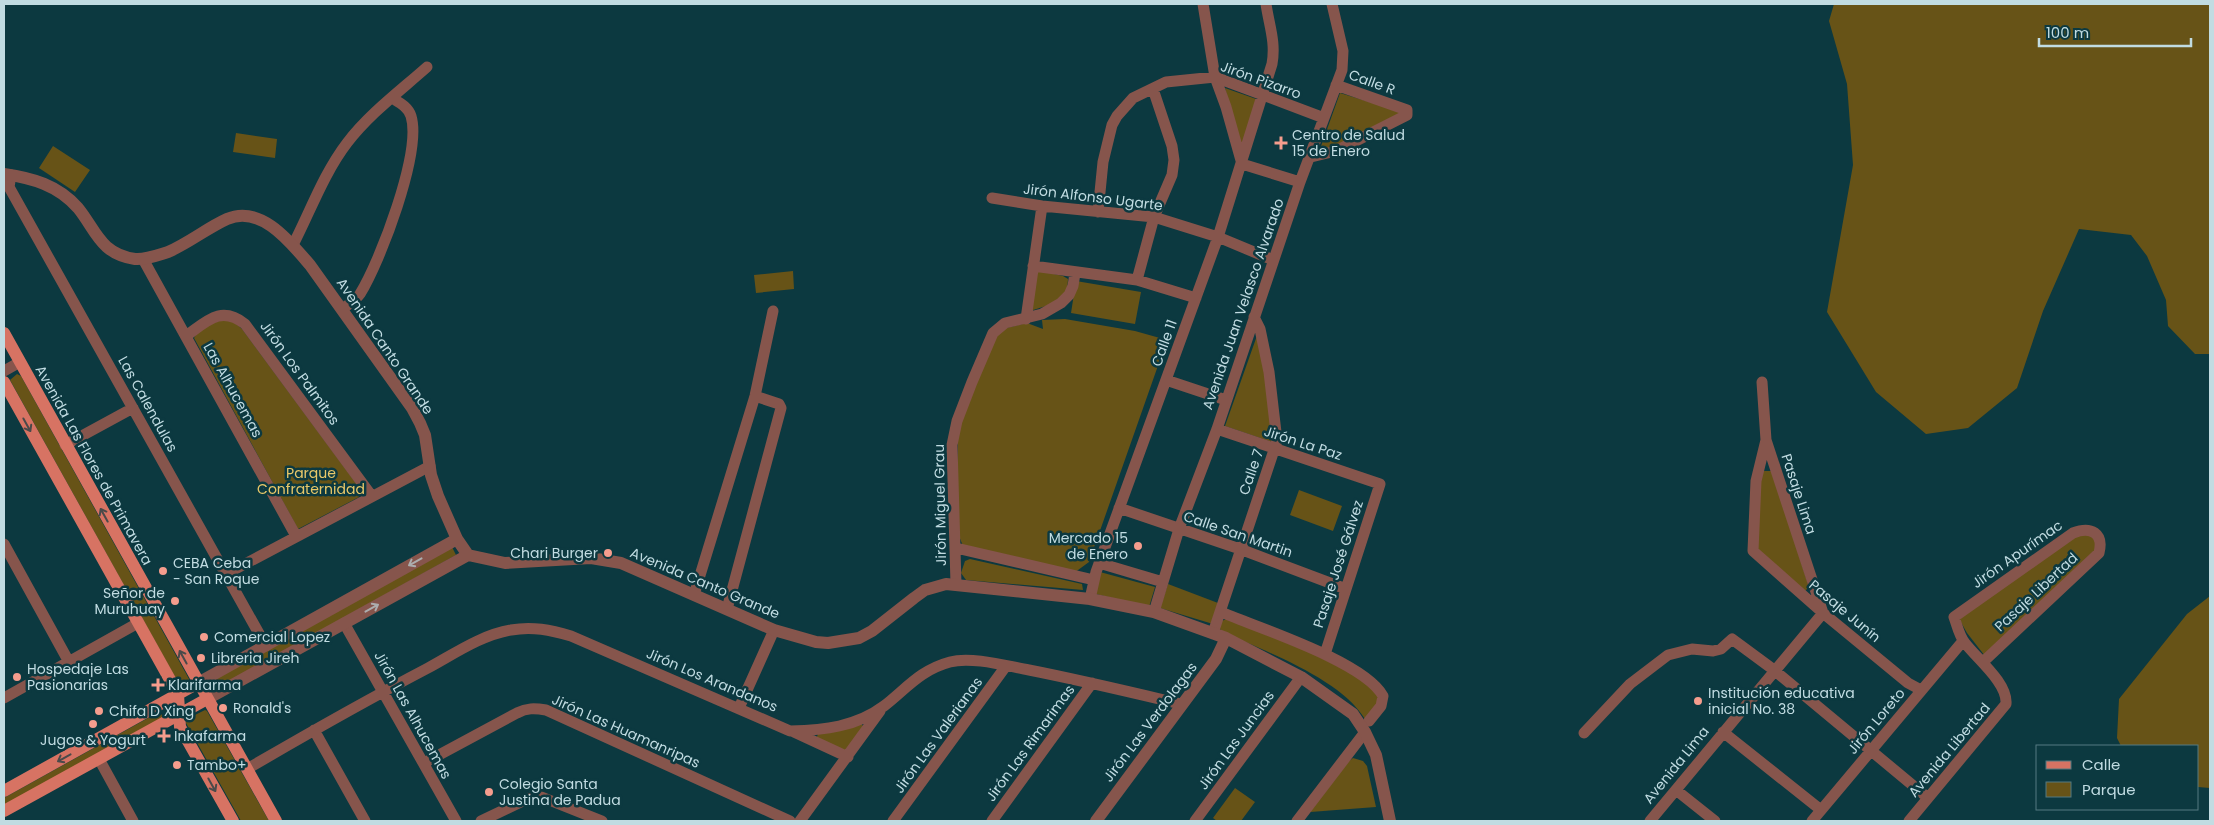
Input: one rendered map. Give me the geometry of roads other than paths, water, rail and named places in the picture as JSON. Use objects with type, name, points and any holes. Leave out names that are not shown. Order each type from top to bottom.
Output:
[{"type":"main road","name":"Avenida Las Flores de Primavera","points":[[4,333],[276,821]]},
{"type":"main road","points":[[4,382],[178,694],[180,727],[233,821]]},
{"type":"main road","points":[[4,791],[198,683]]},
{"type":"main road","points":[[4,811],[207,699]]},
{"type":"street","points":[[1202,4],[1215,77],[1226,107],[1242,164],[1300,182]]},
{"type":"street","name":"Calle 11","points":[[1090,599],[1099,563],[1218,237],[1242,164],[1274,51],[1273,30],[1266,4]]},
{"type":"street","name":"Avenida Juan Velasco Alvarado","points":[[1154,612],[1179,529],[1216,429],[1300,182],[1342,70],[1343,51],[1332,4]]},
{"type":"street","points":[[293,245],[345,146],[369,118],[427,67]]},
{"type":"street","name":"Jirón Pizarro","points":[[1098,212],[1103,162],[1112,126],[1124,106],[1133,98],[1166,82],[1215,77],[1261,96],[1324,118]]},
{"type":"street","name":"Calle R","points":[[1310,157],[1336,151],[1407,115],[1407,110],[1336,85]]},
{"type":"street","points":[[1137,280],[1154,217],[1172,175],[1174,160],[1172,146],[1153,89]]},
{"type":"street","points":[[342,309],[359,296],[403,192],[413,130],[410,115],[405,107],[392,98]]},
{"type":"street","points":[[7,174],[52,186],[77,207],[102,244],[124,256],[143,259]]},
{"type":"street","name":"Las Calendulas","points":[[7,174],[9,187],[266,646]]},
{"type":"street","name":"Jirón Alfonso Ugarte","points":[[992,198],[1042,206],[1154,217],[1218,237],[1273,260]]},
{"type":"street","points":[[1026,319],[1042,206]]},
{"type":"street","name":"Avenida Canto Grande","points":[[143,259],[176,248],[237,215],[252,216],[265,223],[293,245],[342,309],[412,408],[425,435],[430,466],[438,496],[457,539],[468,555],[504,563],[591,558],[607,560],[631,567],[774,630],[816,642],[828,643],[859,638],[884,623],[925,590],[946,584],[1090,599],[1154,612],[1226,638],[1301,677],[1353,714],[1367,727],[1382,775],[1390,821]]},
{"type":"street","name":"Las Alhucemas","points":[[143,259],[296,536]]},
{"type":"street","points":[[1034,266],[1137,280],[1196,298]]},
{"type":"street","name":"Jirón Miguel Grau","points":[[956,584],[952,445],[957,421],[988,341],[993,333],[1005,323],[1042,314],[1061,303],[1069,295],[1075,273]]},
{"type":"street","points":[[694,594],[755,396],[773,311]]},
{"type":"street","name":"Jirón Los Palmitos","points":[[186,336],[206,322],[222,314],[235,316],[245,324],[370,496]]},
{"type":"street","name":"Calle 7","points":[[1214,633],[1240,549],[1278,441],[1269,372],[1261,332],[1254,317]]},
{"type":"street","points":[[4,371],[20,362]]},
{"type":"street","points":[[1166,380],[1226,400]]},
{"type":"street","name":"Pasaje Lima","points":[[1762,382],[1766,440],[1822,613]]},
{"type":"street","points":[[727,609],[781,408],[779,404],[755,396]]},
{"type":"street","points":[[66,445],[133,408]]},
{"type":"street","name":"Jirón La Paz","points":[[1216,429],[1380,484]]},
{"type":"street","name":"Pasaje Junín","points":[[1766,440],[1756,481],[1753,551],[1822,613],[1908,683],[1921,690]]},
{"type":"street","points":[[226,574],[370,496],[430,466]]},
{"type":"street","name":"Pasaje José Gálvez","points":[[1325,654],[1380,484]]},
{"type":"street","name":"Calle San Martin","points":[[1119,508],[1240,549],[1346,589]]},
{"type":"street","name":"Jirón Apurímac","points":[[1963,642],[1954,617],[2073,533],[2084,529],[2091,530],[2099,538]]},
{"type":"street","name":"Pasaje Libertad","points":[[1983,662],[2099,553],[2099,538]]},
{"type":"street","points":[[198,683],[457,539]]},
{"type":"street","points":[[4,544],[69,662]]},
{"type":"street","points":[[956,548],[1094,580]]},
{"type":"street","points":[[207,699],[468,555]]},
{"type":"street","points":[[1099,563],[1163,582]]},
{"type":"street","points":[[1221,612],[1325,654],[1370,680],[1383,696],[1382,702],[1367,727],[1297,821]]},
{"type":"street","name":"Avenida Lima","points":[[1650,821],[1822,613]]},
{"type":"street","points":[[4,698],[138,623]]},
{"type":"street","name":"Jirón Las Alhucemas","points":[[344,623],[456,821]]},
{"type":"street","name":"Jirón Los Arandanos","points":[[247,768],[383,692],[495,634],[512,629],[544,628],[571,636],[790,731],[844,726],[884,706],[905,686],[923,674],[951,661],[968,660],[1006,666],[1092,683],[1181,704]]},
{"type":"street","points":[[739,708],[774,630]]},
{"type":"street","name":"Jirón Las Verdolagas","points":[[1096,821],[1216,659],[1226,638]]},
{"type":"street","points":[[1584,734],[1630,684],[1668,655],[1692,649],[1713,651],[1721,649],[1732,639],[1774,670],[1928,798]]},
{"type":"street","points":[[1963,642],[1983,662]]},
{"type":"street","name":"Jirón Loreto","points":[[1812,821],[1963,642]]},
{"type":"street","name":"Avenida Libertad","points":[[1909,821],[2006,704],[2007,697],[1983,662]]},
{"type":"street","name":"Jirón Las Valerianas","points":[[893,821],[1006,666]]},
{"type":"street","name":"Jirón Las Juncias","points":[[1195,821],[1301,677]]},
{"type":"street","name":"Jirón Las Rimarimas","points":[[992,821],[1092,683]]},
{"type":"street","points":[[800,821],[884,706]]},
{"type":"street","name":"Jirón Las Huamanripas","points":[[424,764],[517,713],[527,708],[535,708],[546,710],[790,821]]},
{"type":"street","points":[[314,730],[365,821]]},
{"type":"street","points":[[790,731],[848,757]]},
{"type":"street","points":[[1723,732],[1821,810]]},
{"type":"street","points":[[99,759],[133,821]]},
{"type":"street","points":[[1676,790],[1715,821]]},
{"type":"street","points":[[481,821],[531,797],[539,796],[602,821]]},
{"type":"place","name":"Centro de Salud 15 de Enero","points":[[1281,143]]},
{"type":"place","name":"Mercado 15 de Enero","points":[[1138,546]]},
{"type":"place","name":"Chari Burger","points":[[608,553]]},
{"type":"place","name":"CEBA Ceba - San Roque","points":[[163,571]]},
{"type":"place","name":"Señor de Muruhuay","points":[[175,601]]},
{"type":"place","name":"Comercial Lopez","points":[[204,637]]},
{"type":"place","name":"Libreria Jireh","points":[[201,658]]},
{"type":"place","name":"Hospedaje Las Pasionarias","points":[[17,677]]},
{"type":"place","name":"Klarifarma","points":[[158,685]]},
{"type":"place","name":"Institución educativa inicial No. 38","points":[[1698,701]]},
{"type":"place","name":"Ronald's","points":[[223,708]]},
{"type":"place","name":"Chifa D Xing","points":[[99,711]]},
{"type":"place","name":"Jugos & Yogurt","points":[[93,724]]},
{"type":"place","name":"Inkafarma","points":[[164,736]]},
{"type":"place","name":"Tambo+","points":[[177,765]]},
{"type":"place","name":"Colegio Santa Justina de Padua","points":[[489,792]]},
{"type":"park label","name":"Parque Confraternidad","points":[[311,482]]}]
